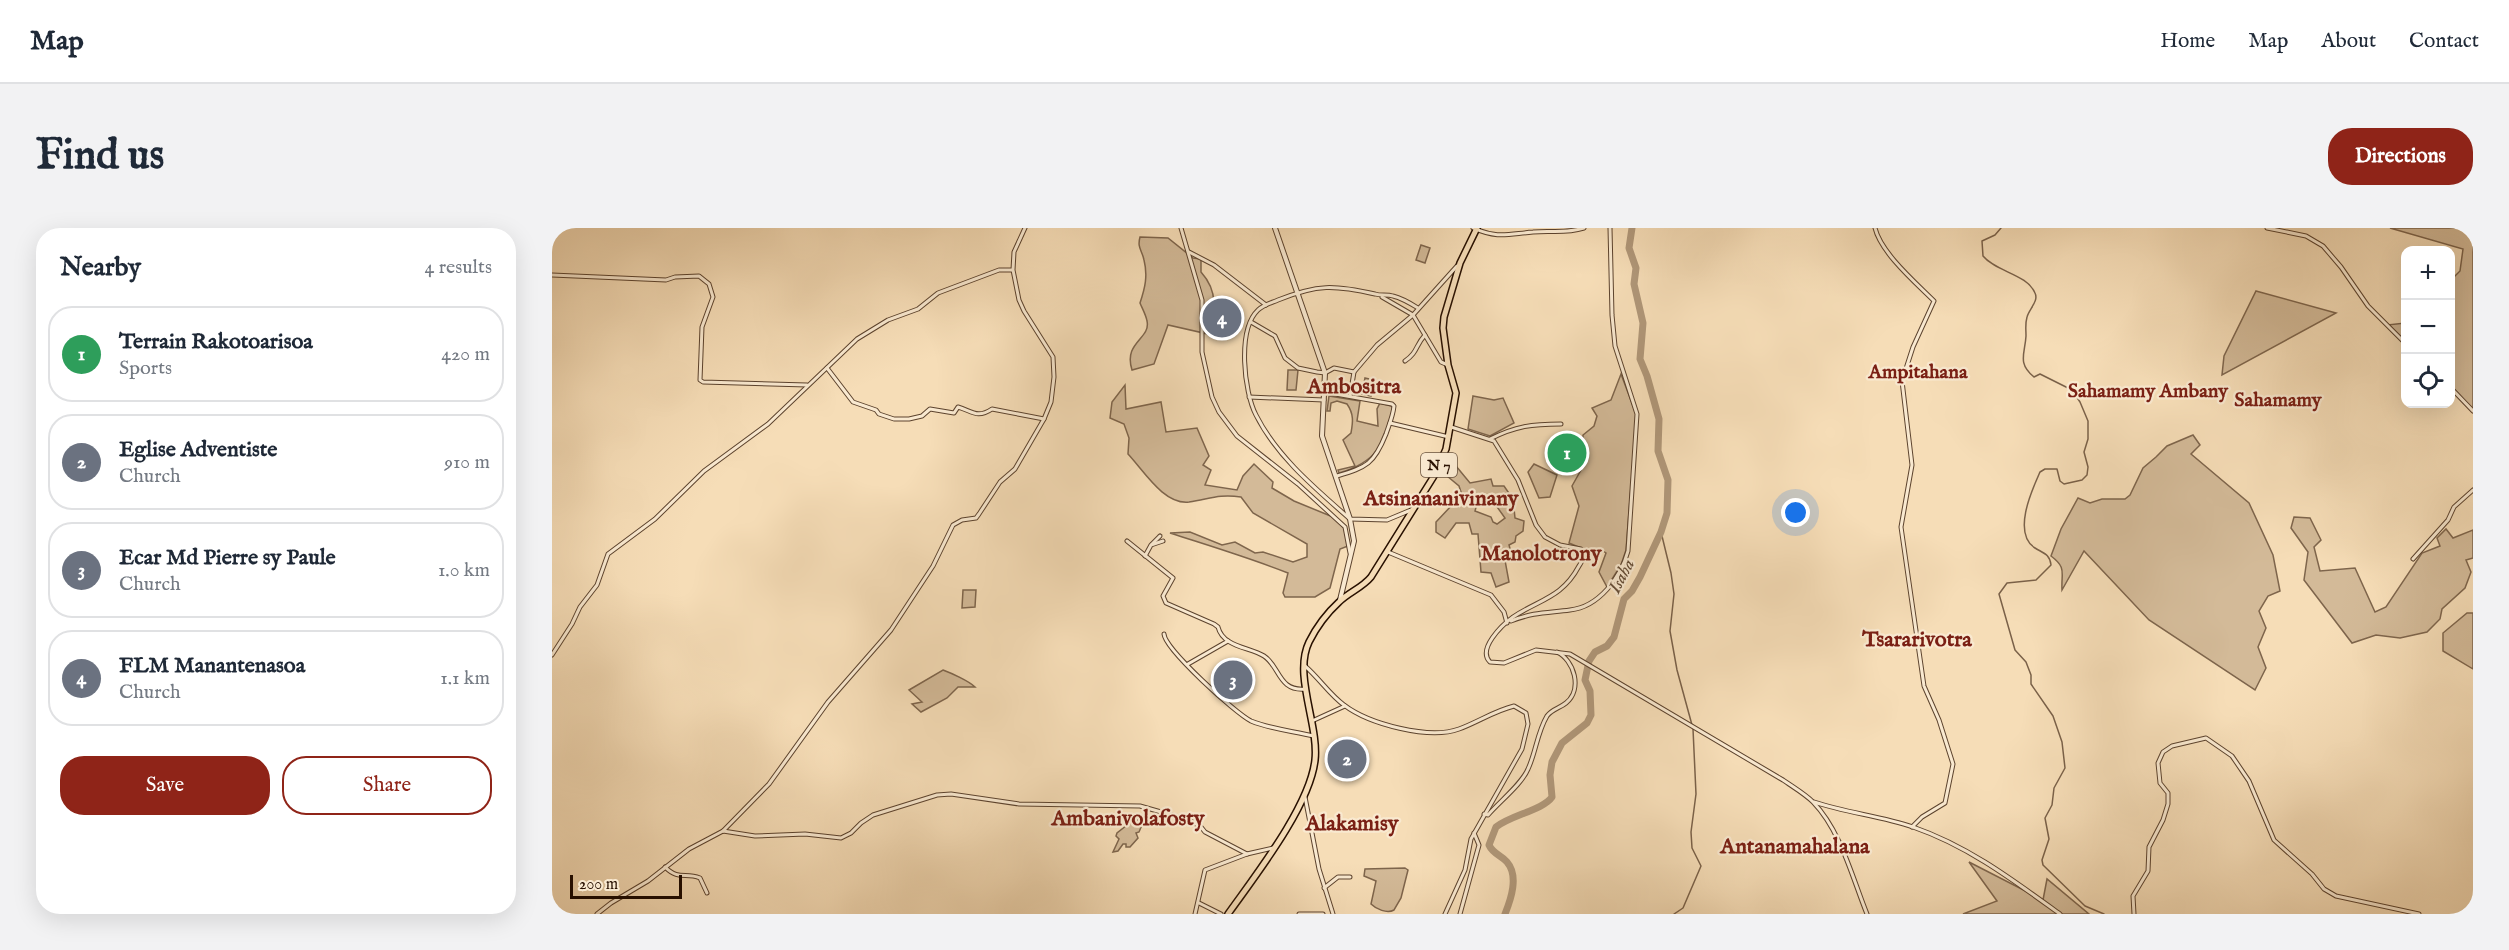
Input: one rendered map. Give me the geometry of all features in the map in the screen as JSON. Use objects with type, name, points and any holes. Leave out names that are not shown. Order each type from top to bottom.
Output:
[{"type":"main road","name":"N 7","points":[[1228,914],[1296,813],[1305,795],[1315,761],[1314,736],[1306,689],[1305,666],[1309,642],[1340,601],[1366,583],[1388,552],[1411,510],[1434,476],[1449,437],[1456,393],[1448,365],[1443,328],[1444,317],[1460,262],[1476,229]]},
{"type":"street","points":[[597,914],[688,849],[723,831],[769,784],[828,702],[891,630],[933,566],[953,525],[962,520],[976,518],[995,488],[1015,469],[1044,419],[1051,402],[1054,377],[1053,357],[1024,311],[1013,270],[1014,252],[1024,228]]},
{"type":"street","points":[[1181,228],[1202,300],[1202,352],[1212,397],[1219,412],[1237,436],[1298,484],[1345,527],[1349,552],[1352,554]]},
{"type":"street","points":[[1275,228],[1325,373],[1322,436],[1337,476],[1354,541],[1340,601]]},
{"type":"street","points":[[1476,229],[1496,235],[1516,236],[1533,232],[1558,233],[1584,228]]},
{"type":"street","points":[[1508,622],[1533,613],[1569,610],[1589,604],[1608,588],[1623,566],[1628,550],[1637,414],[1616,346],[1612,315],[1610,228]]},
{"type":"street","points":[[1875,228],[1877,236],[1902,268],[1934,301],[1912,347],[1902,381],[1912,465],[1901,528],[1924,687],[1939,720],[1953,764],[1945,803],[1922,816],[1912,827]]},
{"type":"street","points":[[2267,228],[2306,236],[2323,246],[2341,267],[2368,306],[2401,339]]},
{"type":"street","points":[[1189,252],[1214,265],[1266,305]]},
{"type":"street","points":[[1350,396],[1354,372],[1377,345],[1413,315],[1460,262]]},
{"type":"street","points":[[552,655],[580,607],[597,585],[608,554],[655,519],[704,471],[768,424],[857,339],[872,328],[918,309],[938,292],[999,270],[1013,270]]},
{"type":"street","points":[[552,275],[666,280],[675,277],[699,276],[709,284],[712,297],[702,327],[700,380],[703,382],[808,385]]},
{"type":"street","points":[[1411,510],[1387,520],[1350,519],[1306,480],[1265,431],[1255,414],[1249,397],[1244,366],[1251,322],[1259,309],[1297,292],[1330,286],[1381,296],[1392,295],[1418,308]]},
{"type":"street","points":[[1381,296],[1413,315],[1441,362],[1448,365]]},
{"type":"street","points":[[1251,322],[1275,336],[1289,363],[1298,368],[1325,373],[1334,368],[1354,372]]},
{"type":"street","points":[[1405,361],[1415,353],[1418,343],[1425,334]]},
{"type":"street","points":[[827,368],[853,402],[894,419],[921,416],[930,409],[954,413],[957,407],[975,415],[984,414],[992,409],[1044,419]]},
{"type":"street","points":[[2455,391],[2473,411]]},
{"type":"street","points":[[1324,392],[1392,404],[1394,412],[1377,456],[1356,470],[1337,476]]},
{"type":"street","points":[[1249,397],[1288,396],[1324,400]]},
{"type":"street","points":[[1390,423],[1449,437]]},
{"type":"street","points":[[1490,439],[1510,429],[1531,424],[1561,424]]},
{"type":"street","points":[[1451,427],[1490,439],[1518,480],[1536,525],[1545,537],[1560,546],[1581,549],[1584,554],[1584,559],[1574,577],[1556,595],[1508,622],[1486,649],[1485,655],[1490,662],[1504,663],[1536,650],[1570,654],[1783,780],[1813,802],[1843,812],[1912,827],[1966,850],[1996,868],[2060,914]]},
{"type":"street","points":[[2413,559],[2448,520],[2454,507],[2473,490]]},
{"type":"street","points":[[1145,556],[1160,536]]},
{"type":"street","points":[[1127,541],[1173,578],[1163,596],[1166,603],[1214,624],[1218,627],[1220,636],[1228,641],[1267,657],[1285,684],[1294,688],[1306,689]]},
{"type":"street","points":[[1151,545],[1163,541]]},
{"type":"street","points":[[1388,552],[1491,595],[1504,612],[1508,622]]},
{"type":"street","points":[[1164,634],[1171,648],[1208,687],[1249,720],[1314,736]]},
{"type":"street","points":[[1188,664],[1228,641]]},
{"type":"street","points":[[1484,814],[1488,815],[1526,774],[1537,739],[1548,716],[1568,702],[1571,696],[1574,670],[1569,661],[1555,651]]},
{"type":"street","points":[[1305,666],[1345,706],[1375,720],[1421,733],[1443,733],[1458,729],[1497,711],[1514,706],[1526,713],[1528,724],[1524,743],[1517,760],[1474,833],[1462,877],[1445,914]]},
{"type":"street","points":[[1312,721],[1345,706]]},
{"type":"street","points":[[2134,914],[2133,896],[2148,871],[2149,847],[2163,820],[2168,804],[2168,793],[2160,783],[2158,763],[2163,752],[2172,746],[2206,738],[2232,756],[2249,781],[2274,840],[2324,888],[2336,896],[2419,914]]},
{"type":"street","points":[[723,831],[755,836],[805,834],[841,838],[873,815],[937,795],[951,794],[1019,804],[1140,806],[1189,820],[1205,832],[1247,854]]},
{"type":"street","points":[[1305,795],[1324,888],[1333,914]]},
{"type":"street","points":[[1813,802],[1838,840],[1867,914]]},
{"type":"street","points":[[1460,914],[1479,845],[1474,833]]},
{"type":"street","points":[[1195,914],[1205,870],[1247,854],[1273,848]]},
{"type":"street","points":[[665,867],[672,874],[681,878],[695,876],[700,878],[707,893]]},
{"type":"street","points":[[1324,888],[1338,877],[1350,877]]},
{"type":"street","points":[[1198,902],[1221,914]]},
{"type":"street","points":[[1299,914],[1323,914]]},
{"type":"shaded area","points":[[2390,228],[2473,228],[2473,411],[2455,392],[2455,276],[2460,271],[2463,249]]},
{"type":"shaded area","points":[[1140,237],[1168,238],[1193,258],[1201,259],[1201,272],[1211,287],[1214,310],[1208,334],[1168,325],[1154,364],[1132,370],[1131,353],[1147,327],[1140,303],[1146,277],[1139,246]]},
{"type":"shaded area","points":[[1421,245],[1430,248],[1425,263],[1416,260]]},
{"type":"shaded area","points":[[2256,291],[2336,313],[2222,375],[2224,356]]},
{"type":"shaded area","points":[[2401,323],[2401,339],[2387,325]]},
{"type":"shaded area","points":[[1288,370],[1298,370],[1296,390],[1287,390]]},
{"type":"shaded area","points":[[1621,374],[1636,414],[1636,423],[1626,550],[1621,565],[1607,587],[1599,572],[1606,553],[1603,551],[1595,554],[1569,543],[1579,506],[1572,486],[1581,470],[1583,435],[1594,426],[1597,416],[1592,408],[1611,400]]},
{"type":"shaded area","points":[[1365,378],[1374,380],[1371,396],[1362,394]]},
{"type":"shaded area","points":[[1125,385],[1126,409],[1161,402],[1166,432],[1197,428],[1209,456],[1203,465],[1211,470],[1205,485],[1237,490],[1243,476],[1254,464],[1273,482],[1272,488],[1294,501],[1333,517],[1345,529],[1348,546],[1340,549],[1330,588],[1315,597],[1285,597],[1283,593],[1288,573],[1170,533],[1190,532],[1222,545],[1235,542],[1255,553],[1263,552],[1293,562],[1307,557],[1307,544],[1253,513],[1241,497],[1220,496],[1189,502],[1180,501],[1171,498],[1155,486],[1128,454],[1129,438],[1124,424],[1110,418],[1112,402]]},
{"type":"shaded area","points":[[1329,396],[1360,401],[1357,421],[1378,426],[1377,409],[1380,403],[1393,408],[1386,433],[1376,451],[1362,464],[1339,473],[1338,470],[1355,466],[1343,440],[1351,433],[1352,418],[1347,404],[1337,401],[1331,403],[1330,411],[1327,411]]},
{"type":"shaded area","points":[[1473,396],[1494,400],[1503,398],[1514,423],[1490,436],[1468,429]]},
{"type":"shaded area","points":[[2193,435],[2200,445],[2191,454],[2249,503],[2273,555],[2280,591],[2268,596],[2259,611],[2266,628],[2258,647],[2266,668],[2255,690],[2149,620],[2084,551],[2062,590],[2061,567],[2051,556],[2061,529],[2078,498],[2090,503],[2102,499],[2125,499],[2130,495],[2143,468],[2167,446]]},
{"type":"shaded area","points":[[1567,444],[1576,457],[1567,463],[1560,454],[1566,463],[1556,469],[1547,456]]},
{"type":"shaded area","points":[[1534,464],[1557,475],[1550,497],[1539,498],[1528,472]]},
{"type":"shaded area","points":[[1456,466],[1470,483],[1491,479],[1493,486],[1504,486],[1513,499],[1515,518],[1524,521],[1523,531],[1516,536],[1515,542],[1509,545],[1511,552],[1504,555],[1509,582],[1496,587],[1491,573],[1481,572],[1478,534],[1472,534],[1469,523],[1456,523],[1445,538],[1436,532],[1436,522],[1453,504],[1458,507],[1463,498],[1459,486],[1447,476]],"holes":[[[1482,499],[1495,504],[1505,518],[1497,524],[1491,517],[1475,511],[1478,500]]]},
{"type":"shaded area","points":[[2294,517],[2310,518],[2321,540],[2314,547],[2320,571],[2355,568],[2375,612],[2386,607],[2422,553],[2440,546],[2437,538],[2446,529],[2453,538],[2473,530],[2473,558],[2466,560],[2471,572],[2465,588],[2442,609],[2440,619],[2427,632],[2400,638],[2376,635],[2352,643],[2304,580],[2308,552],[2291,528]]},
{"type":"shaded area","points":[[963,590],[976,590],[975,607],[962,608]]},
{"type":"shaded area","points":[[2467,613],[2473,613],[2473,669],[2443,651],[2443,633]]},
{"type":"shaded area","points":[[943,670],[975,687],[958,687],[947,698],[921,712],[912,704],[922,702],[909,690]]},
{"type":"shaded area","points":[[1136,818],[1142,825],[1136,833],[1138,838],[1130,847],[1123,844],[1118,851],[1113,852],[1119,839],[1116,836],[1117,833]]},
{"type":"shaded area","points":[[1969,862],[2043,900],[2047,879],[2089,914],[1963,914],[1997,901]]},
{"type":"shaded area","points":[[1405,868],[1408,870],[1401,898],[1394,910],[1382,910],[1371,904],[1376,881],[1364,876],[1365,869]]},
{"type":"waterway","name":"Isaha","points":[[1505,914],[1511,895],[1513,874],[1507,862],[1489,845],[1496,827],[1548,802],[1552,797],[1550,775],[1552,762],[1562,743],[1587,723],[1591,715],[1590,691],[1585,680],[1589,661],[1595,652],[1607,646],[1614,637],[1624,599],[1640,577],[1661,532],[1667,513],[1668,480],[1658,451],[1659,419],[1640,359],[1643,323],[1634,284],[1636,268],[1629,248],[1632,228]]},
{"type":"waterway","points":[[2001,228],[1995,235],[1982,241],[1983,256],[1995,266],[2025,281],[2036,296],[2026,322],[2023,358],[2025,367],[2034,377],[2040,374],[2072,390],[2088,421],[2088,439],[2084,452],[2088,467],[2087,475],[2082,480],[2064,484],[2060,481],[2057,469],[2045,469],[2040,472],[2026,511],[2024,522],[2028,541],[2048,556],[2051,565],[2036,580],[2007,583],[1999,594],[2015,650],[2026,662],[2031,675],[2031,684],[2053,716],[2062,742],[2065,768],[2054,788],[2052,805],[2045,818],[2049,839],[2042,860],[2043,865],[2085,906],[2104,914]]},
{"type":"waterway","points":[[1661,532],[1674,594],[1670,631],[1677,670],[1692,725]]},
{"type":"waterway","points":[[1674,914],[1683,908],[1701,866],[1692,848],[1691,832],[1696,794],[1693,729]]},
{"type":"place","name":"FLM Manantenasoa","points":[[1222,318]]},
{"type":"place","name":"Terrain Rakotoarisoa","points":[[1567,453]]},
{"type":"place","name":"Ecar Md Pierre sy Paule","points":[[1233,680]]},
{"type":"place","name":"Eglise Adventiste","points":[[1347,759]]},
{"type":"district","name":"Ampitahana","points":[[1918,371]]},
{"type":"district","name":"Ambositra","points":[[1354,385]]},
{"type":"district","name":"Sahamamy Ambany","points":[[2148,390]]},
{"type":"district","name":"Sahamamy","points":[[2278,399]]},
{"type":"district","name":"Atsinananivinany","points":[[1441,497]]},
{"type":"district","name":"Manolotrony","points":[[1541,552]]},
{"type":"district","name":"Tsararivotra","points":[[1917,638]]},
{"type":"district","name":"Ambanivolafosty","points":[[1128,817]]},
{"type":"district","name":"Alakamisy","points":[[1352,822]]},
{"type":"district","name":"Antanamahalana","points":[[1795,845]]}]
